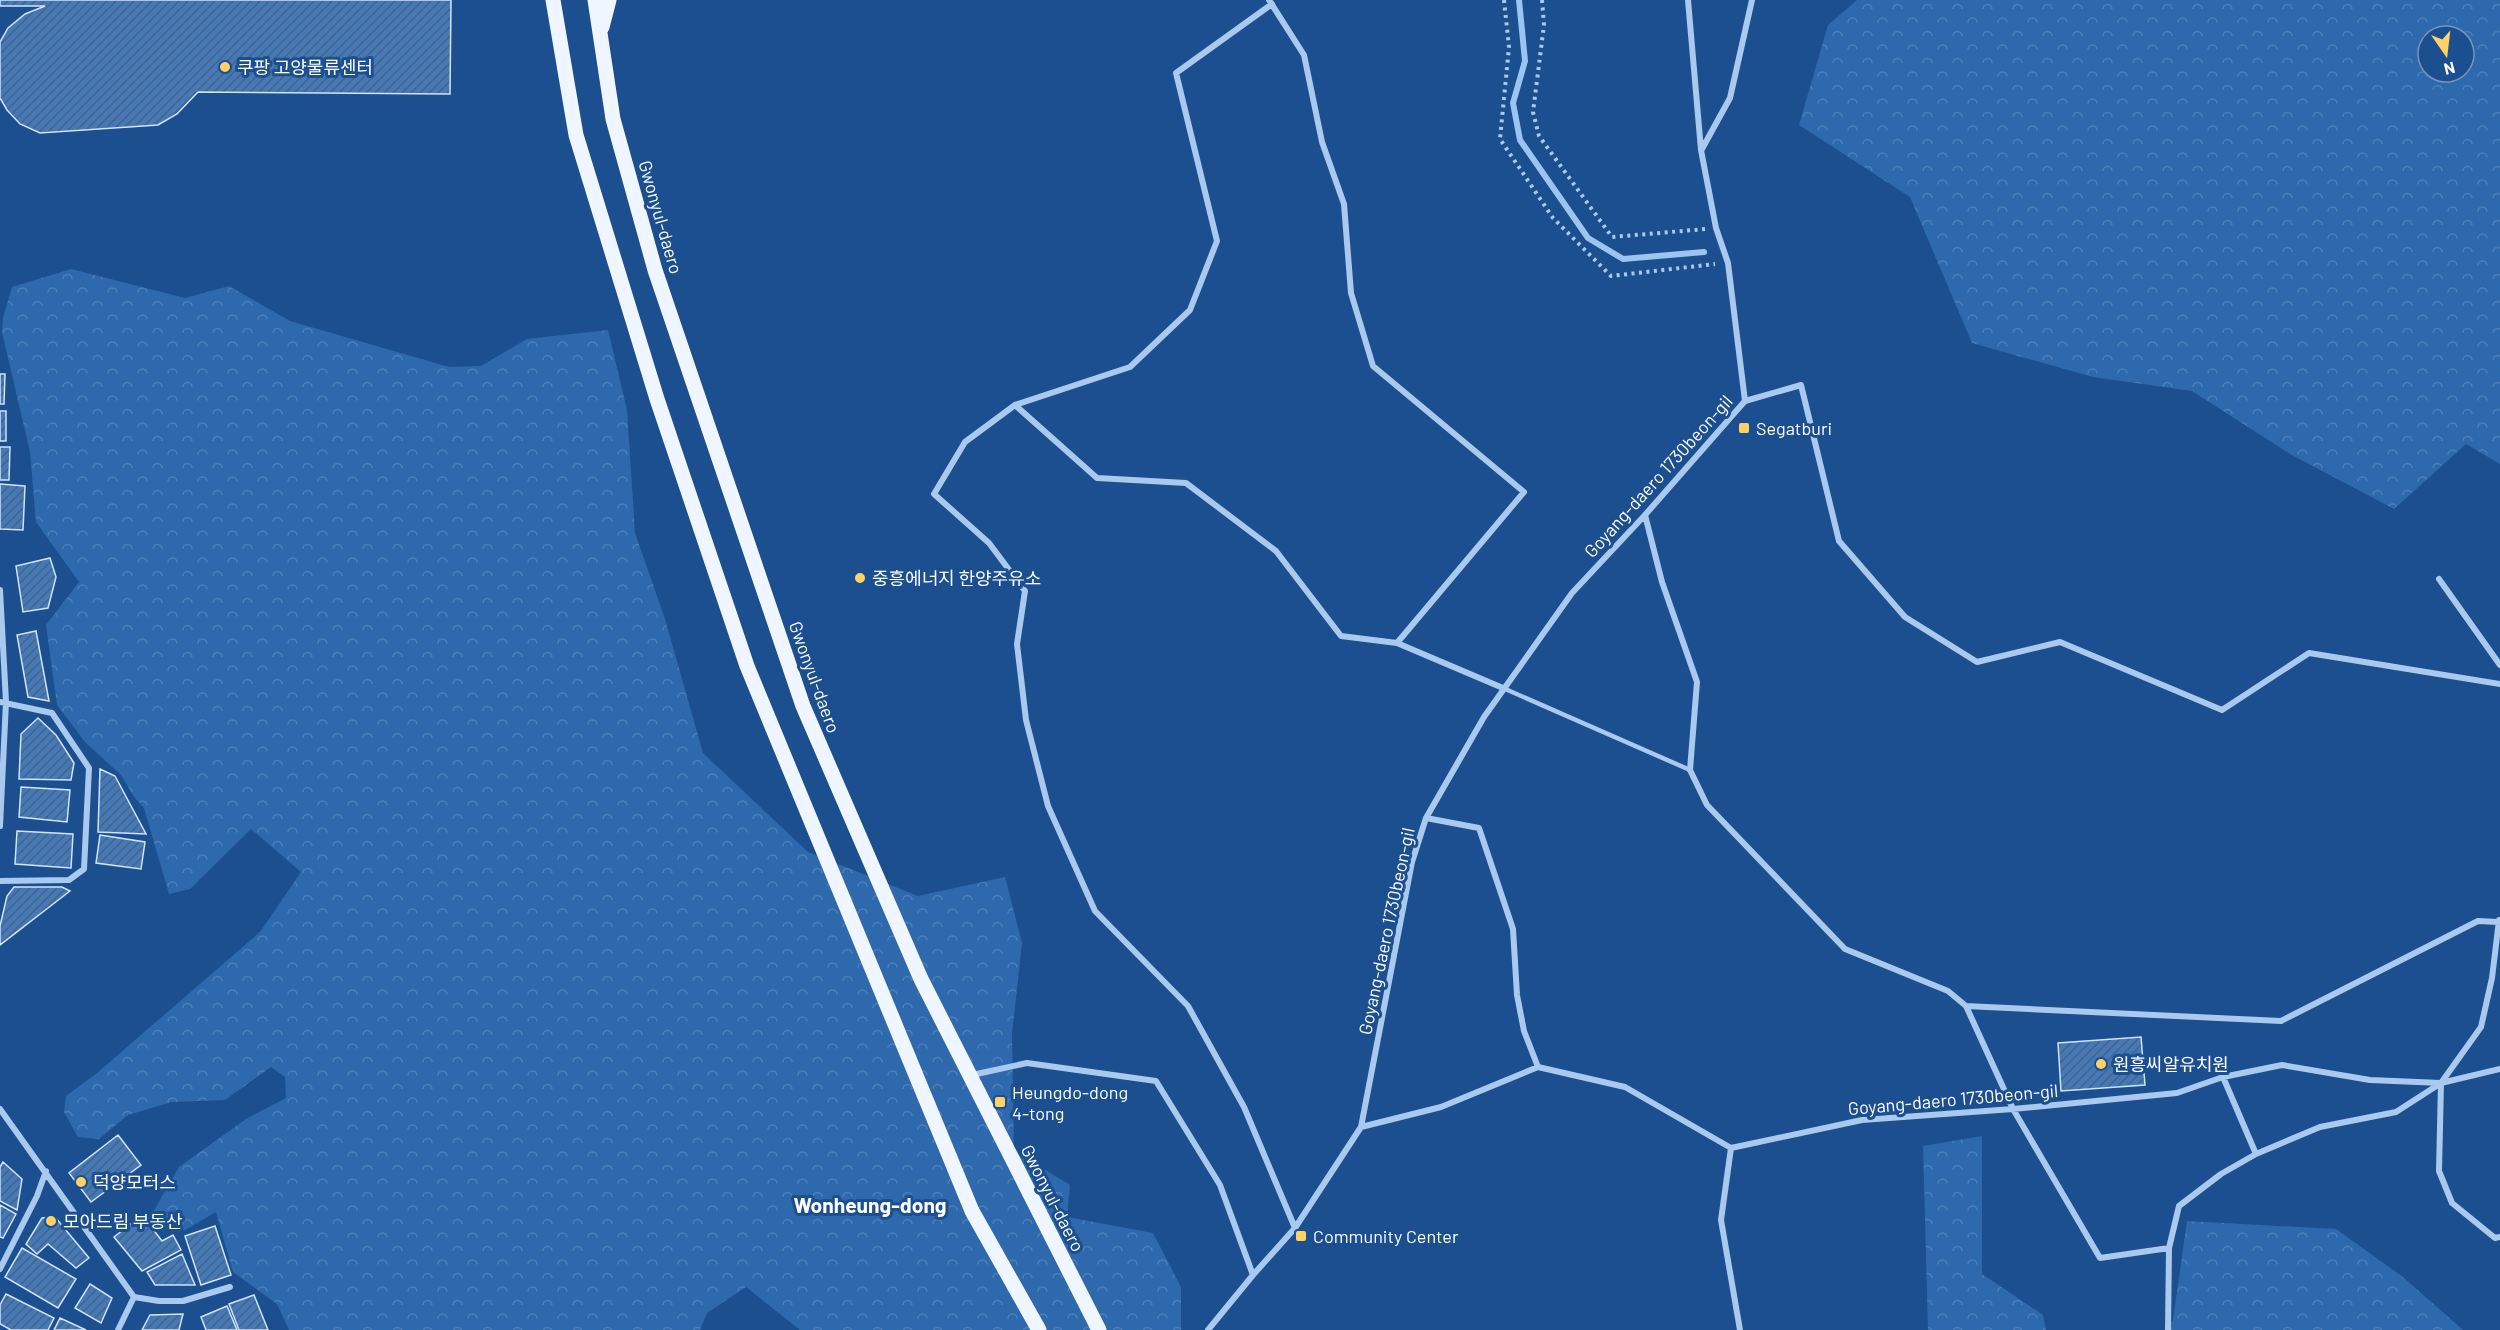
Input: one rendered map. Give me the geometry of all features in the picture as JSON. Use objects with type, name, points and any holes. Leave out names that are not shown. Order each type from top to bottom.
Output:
[{"type":"main road","points":[[553,0],[576,135],[657,399],[747,666],[972,1210],[1039,1330]]},
{"type":"main road","name":"Gwonyul-daero","points":[[595,0],[613,119],[655,270],[803,706],[921,979],[968,1076],[1099,1330]]},
{"type":"main road","points":[[600,36],[609,0]]},
{"type":"street","name":"Goyang-daero 1730beon-gil","points":[[1208,1330],[1252,1275],[1295,1228],[1361,1127],[1412,862],[1425,818],[1503,688],[1572,593],[1645,515],[1745,401],[1728,263],[1716,228],[1701,150],[1688,0]]},
{"type":"street","points":[[1701,150],[1730,98],[1752,0]]},
{"type":"street","points":[[1295,1228],[1244,1107],[1188,1006],[1095,911],[1048,806],[1026,720],[1017,644],[1025,591],[989,543],[934,494],[964,442],[1015,405],[1130,368],[1190,310],[1217,241],[1176,73],[1271,2],[1304,55],[1322,142],[1344,204],[1351,293],[1373,366],[1524,492],[1397,643]]},
{"type":"street","points":[[1745,401],[1801,385],[1839,541],[1905,617],[1977,662],[2060,642],[2222,710],[2309,654],[2500,684]]},
{"type":"street","points":[[1015,405],[1097,478],[1186,483],[1276,551],[1341,636],[1397,643],[1503,688]]},
{"type":"street","points":[[1645,515],[1662,582],[1697,682],[1690,770],[1707,805],[1845,949],[1948,991],[1966,1006],[2013,1109],[2100,1258],[2169,1248]]},
{"type":"street","points":[[2439,579],[2500,664]]},
{"type":"street","points":[[0,590],[3,702],[0,826]]},
{"type":"street","points":[[0,880],[69,880],[84,869],[89,768],[52,713],[3,702]]},
{"type":"street","points":[[1425,818],[1479,828],[1513,929],[1517,994],[1524,1031],[1538,1067]]},
{"type":"street","points":[[1966,1006],[2281,1021],[2478,921],[2499,920],[2492,978],[2481,1027],[2440,1083],[2396,1112],[2320,1127],[2256,1154],[2221,1174],[2179,1206],[2169,1248],[2168,1330]]},
{"type":"street","points":[[968,1076],[1027,1063],[1156,1081],[1221,1185],[1252,1275]]},
{"type":"street","name":"Goyang-daero 1730beon-gil","points":[[1731,1148],[1862,1120],[2013,1109],[2177,1093],[2223,1077],[2282,1065],[2370,1080],[2440,1083],[2500,1069]]},
{"type":"street","points":[[1361,1127],[1441,1107],[1538,1067],[1625,1088],[1731,1148],[1721,1220],[1740,1330]]},
{"type":"street","points":[[2223,1077],[2256,1154]]},
{"type":"street","points":[[2440,1083],[2439,1171],[2452,1203],[2495,1238],[2500,1237]]},
{"type":"street","points":[[0,1109],[134,1297],[159,1301],[183,1301],[230,1287]]},
{"type":"street","points":[[0,1269],[37,1196],[46,1171]]},
{"type":"street","points":[[118,1330],[134,1297]]},
{"type":"lane","points":[[1503,688],[1690,770]]},
{"type":"path","points":[[1504,0],[1509,47],[1500,139],[1553,218],[1611,276],[1728,263]]},
{"type":"path","points":[[1542,0],[1544,24],[1533,112],[1539,136],[1612,237],[1716,228]]},
{"type":"green space","points":[[1857,0],[2500,0],[2500,464],[2466,444],[2394,509],[2290,454],[2192,391],[2093,377],[1972,343],[1910,197],[1799,125],[1828,25]]},
{"type":"green space","points":[[71,269],[185,298],[229,286],[290,321],[449,367],[481,366],[527,339],[608,330],[627,410],[635,533],[665,619],[703,753],[808,852],[918,896],[1005,877],[1022,943],[1012,1034],[1014,1151],[1070,1185],[1067,1217],[1153,1233],[1181,1287],[1181,1330],[800,1330],[746,1287],[707,1313],[700,1330],[289,1330],[277,1304],[233,1272],[216,1212],[185,1230],[169,1231],[153,1212],[179,1167],[246,1119],[286,1098],[285,1077],[271,1067],[225,1100],[172,1102],[128,1115],[99,1139],[78,1137],[64,1112],[66,1096],[97,1073],[260,932],[301,872],[251,829],[190,889],[169,894],[144,808],[121,775],[85,742],[57,705],[46,625],[79,582],[36,522],[30,452],[2,332],[3,318],[12,287]]},
{"type":"green space","points":[[1982,1136],[1982,1274],[2043,1315],[2046,1330],[1928,1330],[1923,1146]]},
{"type":"green space","points":[[2187,1221],[2336,1229],[2403,1277],[2463,1330],[2165,1330],[2173,1320]]},
{"type":"building","name":"쿠팡 고양물류센터","points":[[0,0],[451,0],[450,94],[198,92],[177,114],[158,125],[40,133],[20,124],[0,98],[0,42],[8,28],[25,14],[45,6],[0,6]]},
{"type":"building","points":[[0,374],[5,374],[4,404],[0,404]]},
{"type":"building","points":[[0,411],[6,411],[6,441],[0,441]]},
{"type":"building","points":[[0,447],[10,447],[9,480],[0,480]]},
{"type":"building","points":[[0,484],[25,486],[23,530],[0,529]]},
{"type":"building","points":[[50,558],[56,577],[48,608],[23,612],[16,566]]},
{"type":"building","points":[[36,631],[49,701],[28,697],[17,635]]},
{"type":"building","points":[[38,718],[56,735],[74,763],[71,780],[19,779],[21,734]]},
{"type":"building","points":[[100,769],[115,776],[146,834],[98,832]]},
{"type":"building","points":[[21,787],[70,790],[67,822],[19,817]]},
{"type":"building","points":[[17,831],[73,834],[71,868],[15,864]]},
{"type":"building","points":[[100,835],[145,842],[141,869],[96,863]]},
{"type":"building","points":[[14,887],[62,887],[70,891],[0,945],[0,926],[7,896]]},
{"type":"building","name":"원흥씨알유치원","points":[[2141,1037],[2145,1085],[2061,1091],[2058,1043]]},
{"type":"building","points":[[118,1135],[141,1165],[91,1202],[69,1173]]},
{"type":"building","points":[[3,1162],[22,1179],[17,1210],[0,1201],[0,1167]]},
{"type":"building","points":[[0,1205],[16,1214],[3,1238],[0,1237]]},
{"type":"building","points":[[142,1215],[162,1241],[173,1235],[181,1250],[142,1271],[114,1237]]},
{"type":"building","points":[[55,1217],[89,1258],[76,1268],[48,1244],[37,1254],[26,1244],[42,1218]]},
{"type":"building","points":[[215,1226],[231,1275],[201,1285],[185,1236]]},
{"type":"building","points":[[22,1248],[76,1279],[58,1308],[5,1277]]},
{"type":"building","points":[[182,1254],[195,1285],[155,1285],[147,1272]]},
{"type":"building","points":[[90,1284],[112,1298],[101,1323],[75,1308]]},
{"type":"building","points":[[6,1294],[54,1318],[48,1330],[11,1330],[0,1324],[0,1305]]},
{"type":"building","points":[[254,1295],[268,1330],[239,1330],[229,1304]]},
{"type":"building","points":[[227,1306],[237,1330],[206,1330],[201,1317]]},
{"type":"building","points":[[183,1314],[179,1330],[142,1330],[150,1315]]},
{"type":"building","points":[[60,1318],[86,1330],[54,1330]]},
{"type":"waterway","points":[[1519,0],[1525,61],[1513,103],[1520,140],[1588,238],[1623,259],[1704,252]]},
{"type":"place","name":"쿠팡 고양물류센터","points":[[225,67]]},
{"type":"place","name":"Segatburi","points":[[1744,428]]},
{"type":"place","name":"중흥에너지 한양주유소","points":[[860,578]]},
{"type":"place","name":"원흥씨알유치원","points":[[2101,1064]]},
{"type":"place","name":"Heungdo-dong 4-tong","points":[[1000,1102]]},
{"type":"place","name":"덕양모터스","points":[[81,1182]]},
{"type":"place","name":"모아드림 부동산","points":[[51,1221]]},
{"type":"place","name":"Community Center","points":[[1301,1236]]},
{"type":"district","name":"Wonheung-dong","points":[[870,1204]]}]
